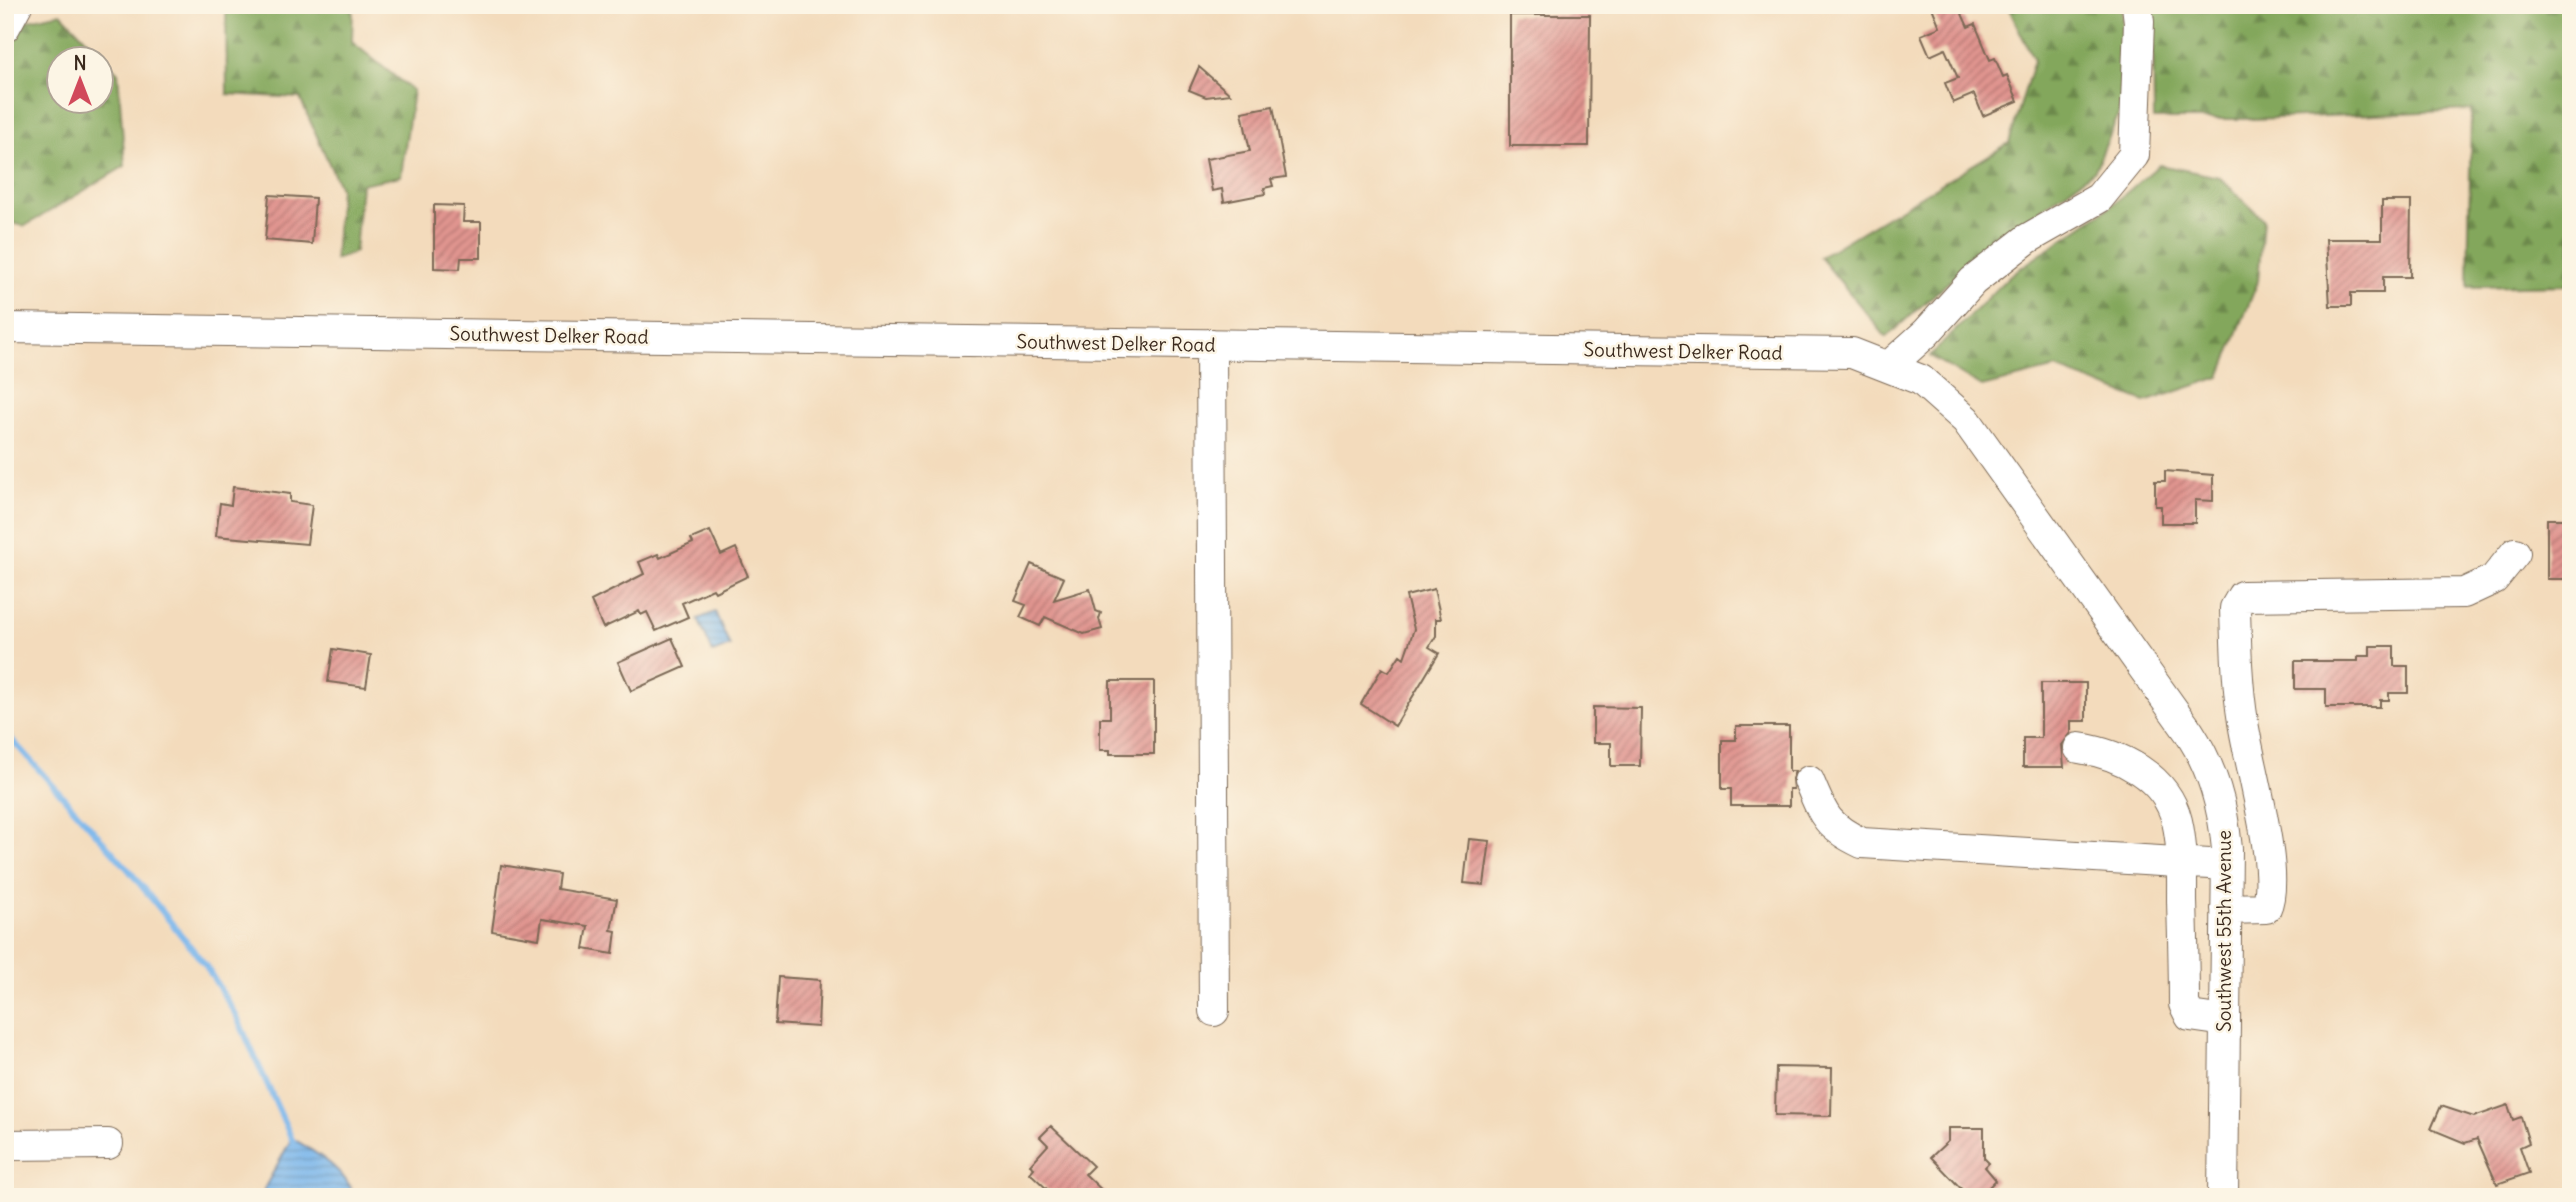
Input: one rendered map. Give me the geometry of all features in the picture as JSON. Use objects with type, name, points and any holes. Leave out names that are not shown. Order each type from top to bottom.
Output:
[{"type":"street","points":[[5,27],[17,5]]},
{"type":"street","points":[[1888,367],[1926,333],[1973,281],[2027,239],[2099,198],[2134,155],[2139,22],[2137,5]]},
{"type":"street","name":"Southwest Delker Road","points":[[5,328],[1852,353],[1921,380],[1966,420],[2107,615]]},
{"type":"street","points":[[1211,344],[1214,1011]]},
{"type":"street","points":[[2226,909],[2266,908],[2272,897],[2270,868],[2243,720],[2235,608],[2242,596],[2464,593],[2494,579],[2515,553]]},
{"type":"street","name":"Southwest 55th Avenue","points":[[2107,615],[2201,751],[2219,797],[2226,865],[2223,1197]]},
{"type":"street","points":[[2079,748],[2108,752],[2134,764],[2159,789],[2176,817],[2182,863],[2184,1003],[2190,1016],[2225,1021]]},
{"type":"street","points":[[1809,781],[1825,818],[1839,832],[1862,843],[2226,865]]},
{"type":"street","points":[[5,1145],[108,1144]]},
{"type":"green space","points":[[226,5],[353,5],[352,42],[413,91],[401,176],[361,184],[355,252],[335,260],[340,188],[300,98],[227,94]]},
{"type":"green space","points":[[2007,5],[2122,5],[2123,104],[2095,170],[1986,249],[1886,337],[1820,257],[2009,143],[2034,60]]},
{"type":"green space","points":[[2153,5],[2571,5],[2571,285],[2468,287],[2471,110],[2253,119],[2154,119]]},
{"type":"green space","points":[[61,13],[92,46],[46,46],[46,116],[116,116],[116,71],[118,73],[125,166],[25,226],[5,222],[5,48],[15,23]]},
{"type":"green space","points":[[2159,165],[2219,177],[2263,219],[2258,281],[2220,377],[2145,402],[2056,368],[1982,387],[1930,356],[2009,276],[2111,206]]},
{"type":"water","points":[[715,612],[730,646],[713,653],[698,619]]},
{"type":"water","points":[[292,1138],[337,1170],[355,1197],[264,1197],[264,1189]]},
{"type":"building","points":[[1931,5],[1958,5],[1968,27],[1975,24],[1990,60],[1995,58],[2003,77],[2007,75],[2018,101],[1983,116],[1974,94],[1953,103],[1945,83],[1958,78],[1945,49],[1930,56],[1921,35],[1940,27]]},
{"type":"building","points":[[1510,15],[1590,15],[1589,146],[1510,146]]},
{"type":"building","points":[[1199,67],[1230,94],[1206,97],[1189,90]]},
{"type":"building","points":[[1273,106],[1286,177],[1271,179],[1273,186],[1264,188],[1265,194],[1224,202],[1222,189],[1212,191],[1206,159],[1250,151],[1242,112]]},
{"type":"building","points":[[269,195],[315,198],[312,244],[265,240]]},
{"type":"building","points":[[2382,201],[2411,201],[2410,277],[2383,277],[2383,293],[2351,293],[2351,306],[2330,306],[2326,239],[2382,239]]},
{"type":"building","points":[[434,205],[464,206],[463,222],[481,222],[481,258],[461,258],[460,269],[434,268]]},
{"type":"building","points":[[2165,471],[2213,475],[2213,501],[2195,500],[2195,523],[2161,523],[2161,506],[2155,506],[2155,481],[2165,481]]},
{"type":"building","points":[[233,487],[290,494],[290,502],[312,505],[307,544],[216,536],[220,503],[231,505]]},
{"type":"building","points":[[2547,519],[2571,519],[2571,579],[2547,579]]},
{"type":"building","points":[[710,531],[721,555],[736,548],[748,576],[715,592],[713,589],[682,603],[688,617],[656,631],[647,612],[641,615],[639,611],[603,628],[591,601],[644,574],[639,562],[658,554],[660,558],[693,543],[691,539]]},
{"type":"building","points":[[1031,564],[1064,578],[1054,600],[1090,589],[1096,611],[1101,613],[1099,619],[1102,629],[1084,634],[1045,617],[1040,626],[1020,617],[1026,605],[1015,601]]},
{"type":"building","points":[[1434,589],[1441,619],[1436,619],[1436,636],[1429,647],[1439,653],[1395,726],[1361,704],[1382,668],[1389,672],[1400,655],[1404,658],[1414,629],[1406,596]]},
{"type":"building","points":[[672,638],[685,667],[631,691],[618,662]]},
{"type":"building","points":[[2370,646],[2394,646],[2394,666],[2408,666],[2408,693],[2389,693],[2389,700],[2380,700],[2380,707],[2326,707],[2326,689],[2295,689],[2295,661],[2358,661],[2358,656],[2370,656]]},
{"type":"building","points":[[333,649],[371,655],[366,687],[328,682]]},
{"type":"building","points":[[1110,681],[1154,681],[1154,754],[1110,754],[1110,750],[1100,750],[1100,718],[1110,718]]},
{"type":"building","points":[[2041,683],[2086,683],[2086,721],[2071,721],[2071,733],[2062,745],[2064,767],[2023,767],[2023,738],[2041,738]]},
{"type":"building","points":[[1593,707],[1641,708],[1640,766],[1611,766],[1611,743],[1593,743]]},
{"type":"building","points":[[1736,726],[1789,726],[1789,771],[1795,771],[1793,789],[1789,789],[1789,806],[1731,806],[1731,789],[1722,789],[1722,740],[1736,740]]},
{"type":"building","points":[[1469,839],[1490,841],[1484,885],[1464,883]]},
{"type":"building","points":[[501,865],[559,874],[557,889],[617,899],[611,930],[616,931],[613,954],[584,949],[588,926],[542,919],[539,939],[492,931]]},
{"type":"building","points":[[778,977],[820,980],[818,1027],[775,1024]]},
{"type":"building","points":[[1776,1067],[1832,1068],[1831,1116],[1775,1115]]},
{"type":"building","points":[[2508,1105],[2513,1120],[2521,1117],[2529,1143],[2520,1147],[2529,1173],[2497,1184],[2477,1139],[2465,1143],[2431,1129],[2441,1106],[2474,1117]]},
{"type":"building","points":[[1051,1126],[1093,1166],[1085,1174],[1109,1197],[1071,1197],[1065,1191],[1049,1191],[1030,1173],[1034,1168],[1030,1165],[1048,1145],[1040,1137]]},
{"type":"building","points":[[1948,1128],[1984,1128],[1984,1158],[1989,1163],[1985,1167],[1996,1180],[1979,1197],[1969,1197],[1931,1157],[1948,1141]]},
{"type":"waterway","points":[[5,732],[128,869],[206,966],[237,1017],[294,1144]]}]
